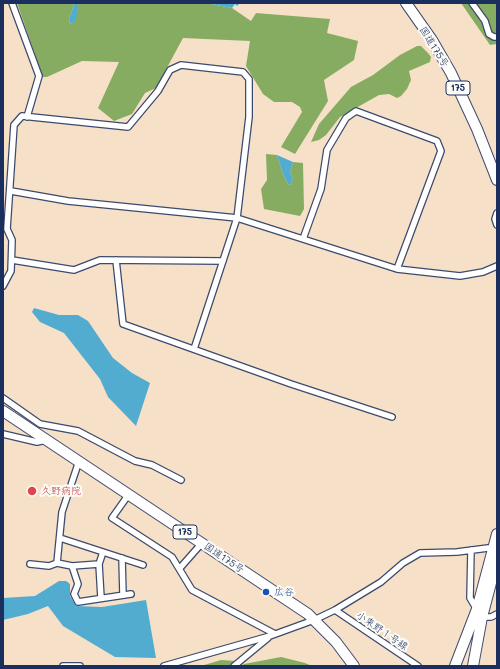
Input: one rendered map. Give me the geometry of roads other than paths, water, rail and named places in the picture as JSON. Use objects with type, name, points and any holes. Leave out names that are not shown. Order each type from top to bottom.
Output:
[{"type":"highway","name":"国道175号","points":[[406,3],[432,40],[451,73],[478,129],[497,180]]},
{"type":"highway","name":"国道175号","points":[[3,411],[291,602],[314,620],[336,642],[354,666]]},
{"type":"highway","points":[[473,666],[480,613],[497,534]]},
{"type":"highway","points":[[455,666],[480,613],[497,560]]},
{"type":"street","points":[[12,3],[39,76],[27,117]]},
{"type":"street","points":[[472,3],[485,21],[490,34],[497,37]]},
{"type":"street","points":[[3,286],[11,271],[12,260],[12,240],[5,228],[11,191],[14,125],[22,116],[128,126],[158,91],[170,70],[181,65],[243,72],[249,79],[249,117],[238,218],[194,349]]},
{"type":"street","points":[[302,239],[321,188],[326,150],[346,118],[356,111],[437,141],[441,151],[397,269]]},
{"type":"street","points":[[11,191],[68,201],[238,218],[397,269],[460,276],[483,272],[497,266]]},
{"type":"street","points":[[497,213],[495,219],[497,225]]},
{"type":"street","points":[[12,260],[74,270],[100,260],[223,261]]},
{"type":"street","points":[[116,260],[123,324],[291,384],[392,418]]},
{"type":"street","points":[[3,398],[40,424],[78,431],[135,461],[152,465],[182,480]]},
{"type":"street","points":[[3,434],[37,442],[47,440]]},
{"type":"street","points":[[57,563],[62,512],[79,461]]},
{"type":"street","points":[[129,494],[112,518],[172,557],[192,590],[272,635]]},
{"type":"street","points":[[60,538],[143,564]]},
{"type":"street","points":[[180,568],[202,543]]},
{"type":"street","points":[[164,666],[272,635],[314,620],[335,610],[381,582],[403,562],[420,553],[488,548]]},
{"type":"street","points":[[471,550],[470,598],[480,613],[491,617],[497,614]]},
{"type":"street","points":[[101,598],[99,564],[103,552]]},
{"type":"street","points":[[122,558],[123,595]]},
{"type":"street","points":[[30,564],[49,566],[57,563],[72,566],[99,564]]},
{"type":"street","points":[[72,566],[78,584],[74,594],[78,602],[131,594]]},
{"type":"street","name":"小束野１号線","points":[[335,610],[418,666]]},
{"type":"street","points":[[234,666],[272,635]]},
{"type":"street","points":[[63,666],[80,666]]},
{"type":"water","points":[[73,3],[78,3],[76,21],[70,24],[69,19],[74,5]]},
{"type":"water","points":[[206,3],[240,3],[237,6],[235,4],[232,8]]},
{"type":"water","points":[[277,155],[293,162],[290,172],[293,178],[290,185],[283,174]]},
{"type":"water","points":[[34,308],[59,315],[78,315],[88,321],[113,358],[132,373],[150,383],[136,426],[108,397],[100,379],[64,333],[40,322],[32,312]]},
{"type":"water","points":[[59,581],[66,581],[70,584],[70,596],[76,606],[102,607],[146,600],[156,658],[115,657],[63,626],[48,606],[28,614],[3,620],[3,598],[35,596]]},
{"type":"place","name":"久野病院","points":[[32,491]]},
{"type":"place","name":"広谷","points":[[266,592]]}]
